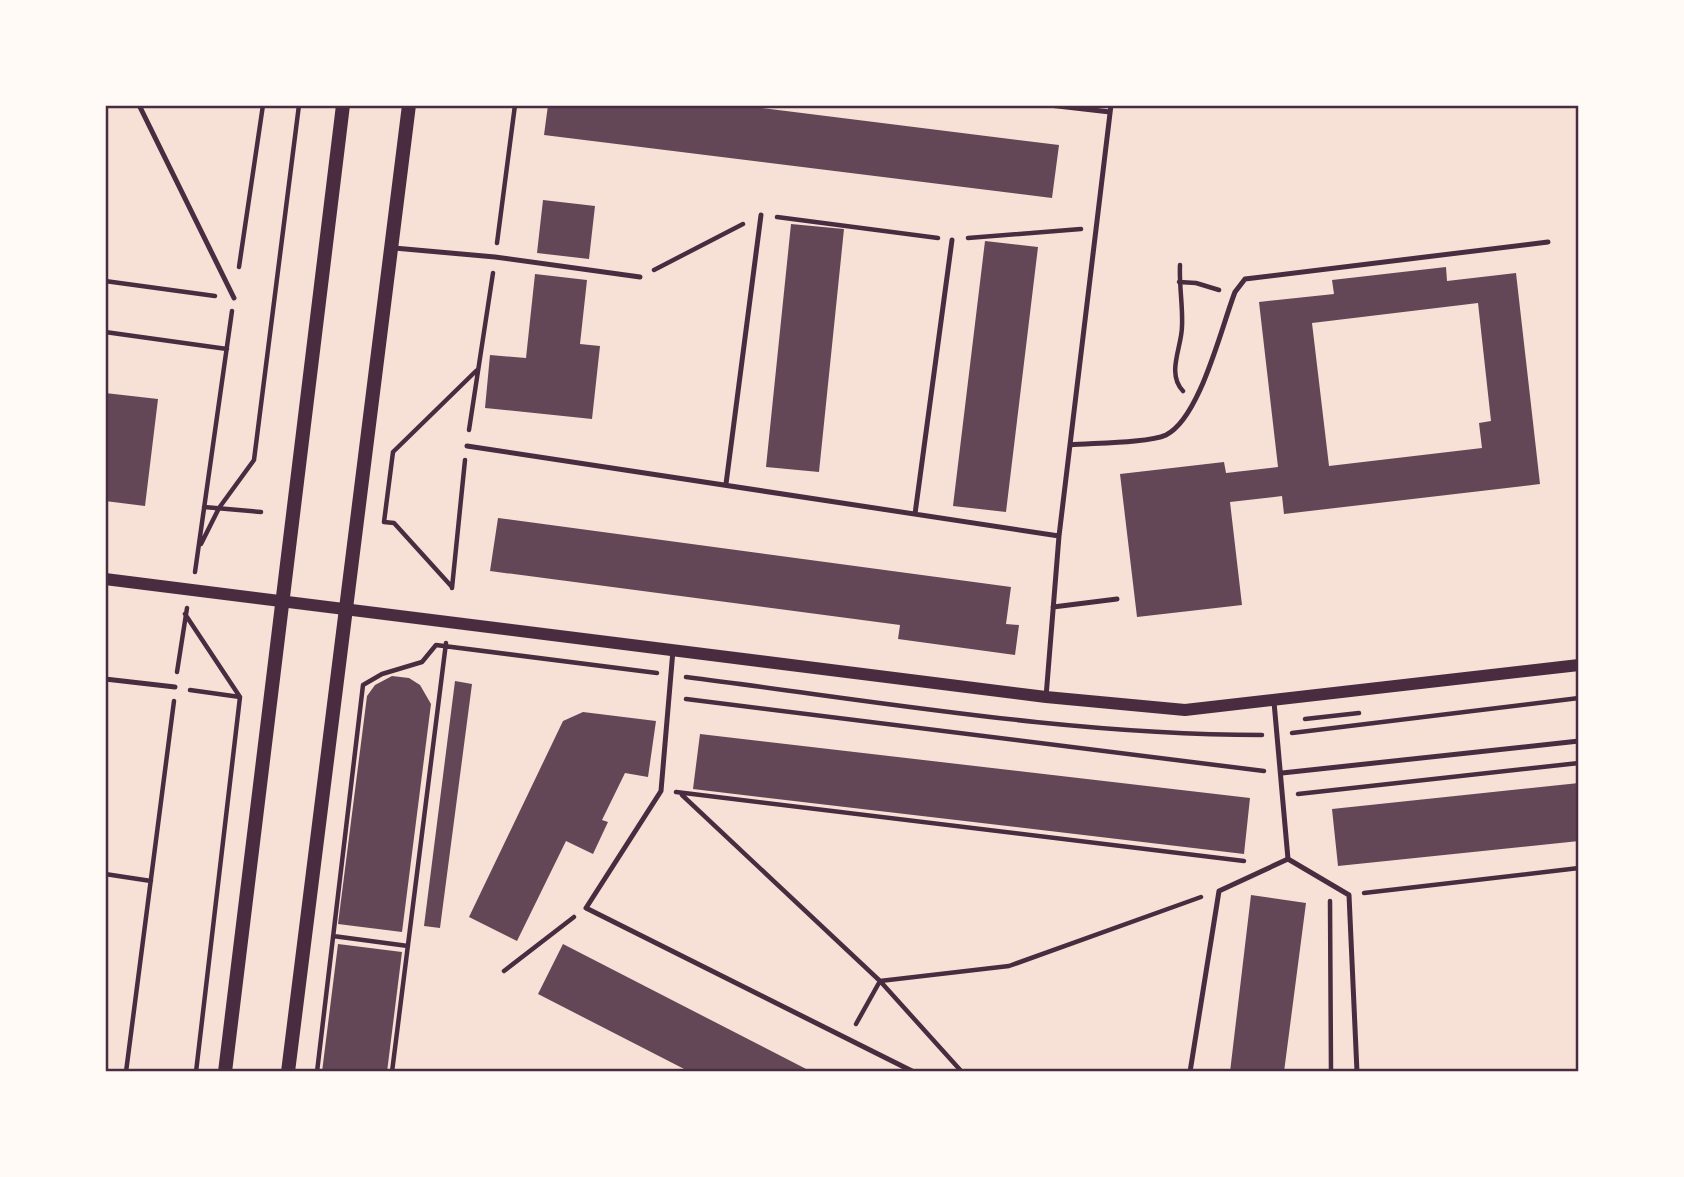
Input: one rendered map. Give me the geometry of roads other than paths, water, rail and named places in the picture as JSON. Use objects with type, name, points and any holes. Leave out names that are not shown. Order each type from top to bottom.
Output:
[{"type":"main road","points":[[225,1072],[343,105]]},
{"type":"main road","points":[[288,1072],[409,105]]},
{"type":"street","points":[[105,579],[1045,697],[1185,710],[1274,702],[1579,665]]},
{"type":"lane","points":[[139,105],[234,298]]},
{"type":"lane","points":[[1045,697],[1059,536],[1111,108],[1049,105]]},
{"type":"lane","points":[[726,484],[761,215]]},
{"type":"lane","points":[[915,514],[952,240]]},
{"type":"lane","points":[[1070,445],[1166,435],[1180,425],[1196,396],[1235,292],[1240,282],[1254,276],[1548,242]]},
{"type":"lane","points":[[391,248],[495,257],[640,277]]},
{"type":"lane","points":[[467,446],[1059,536]]},
{"type":"lane","points":[[1053,607],[1117,599]]},
{"type":"lane","points":[[673,650],[661,791],[586,908],[914,1072]]},
{"type":"lane","points":[[105,679],[176,688]]},
{"type":"lane","points":[[1274,702],[1288,859]]},
{"type":"lane","points":[[1282,773],[1579,741]]},
{"type":"lane","points":[[1191,1072],[1219,891],[1288,859]]},
{"type":"lane","points":[[1288,859],[1349,895],[1357,1072]]}]
